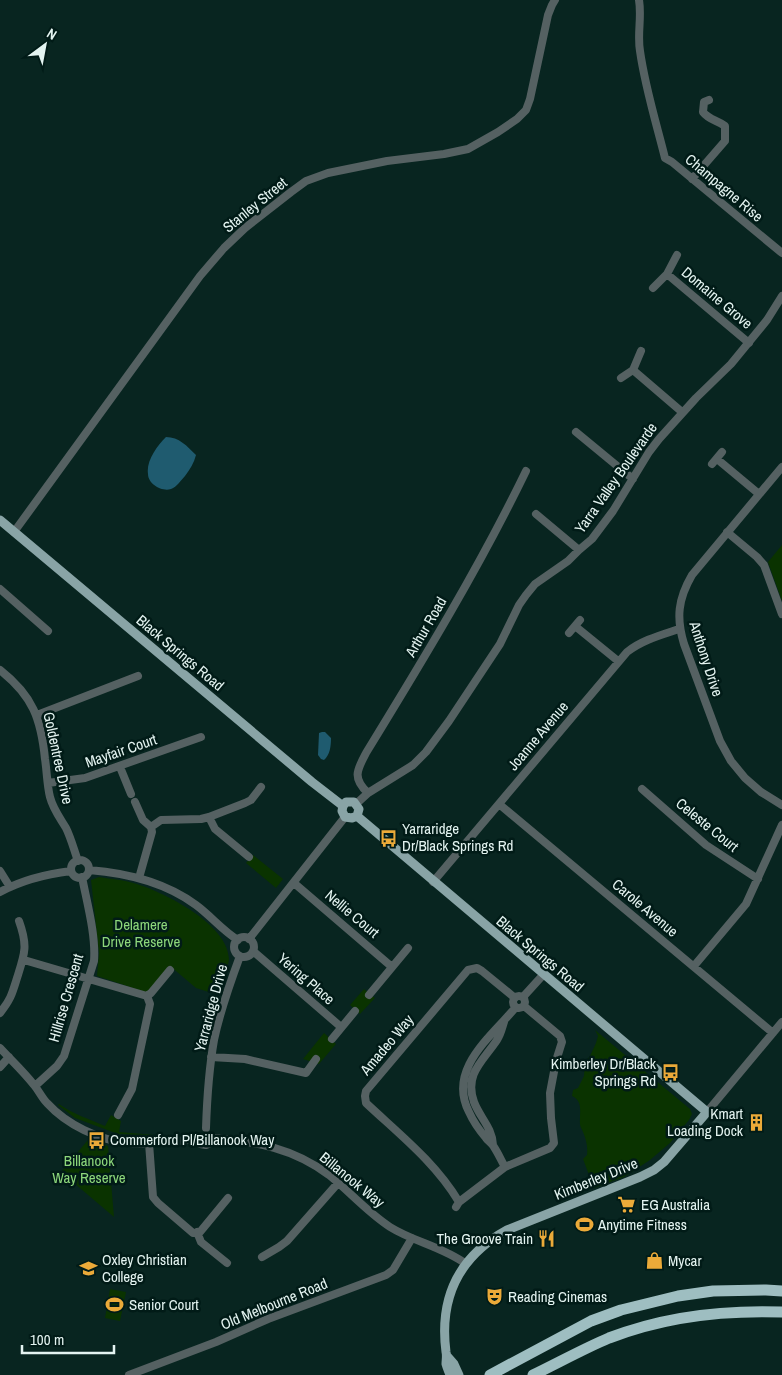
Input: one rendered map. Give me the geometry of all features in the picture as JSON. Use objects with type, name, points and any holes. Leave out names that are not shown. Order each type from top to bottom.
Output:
[{"type":"highway","points":[[490,1375],[591,1322],[621,1310],[678,1296],[713,1292],[782,1291]]},
{"type":"highway","points":[[533,1375],[586,1348],[648,1325],[670,1320],[719,1314],[782,1312]]},
{"type":"main road","name":"Black Springs Road","points":[[0,520],[343,806]]},
{"type":"main road","points":[[349,802],[356,804],[359,811],[352,818],[345,817],[342,811],[343,806],[349,802]]},
{"type":"main road","name":"Black Springs Road","points":[[356,816],[707,1112]]},
{"type":"main road","name":"Kimberley Drive","points":[[449,1374],[446,1364],[444,1325],[446,1310],[456,1280],[466,1264],[483,1245],[506,1230],[640,1178],[654,1170],[670,1156],[707,1112]]},
{"type":"main road","name":"Kimberley Drive","points":[[447,1356],[454,1364],[459,1375]]},
{"type":"street","name":"Stanley Street","points":[[14,532],[200,276],[224,248],[245,228],[306,181],[386,161],[468,149],[517,119],[526,110],[530,99],[548,15],[555,0]]},
{"type":"street","name":"Champagne Rise","points":[[639,0],[641,12],[639,48],[665,158],[782,254]]},
{"type":"street","points":[[692,179],[725,141],[725,126],[717,120],[706,116],[703,112],[704,102],[710,100]]},
{"type":"street","name":"Domaine Grove","points":[[653,288],[667,274],[678,254]]},
{"type":"street","name":"Domaine Grove","points":[[667,274],[749,343]]},
{"type":"street","name":"Yarra Valley Boulevarde","points":[[356,804],[368,793],[413,766],[426,752],[500,644],[526,595],[535,584],[568,561],[592,539],[602,527],[659,438],[682,412],[731,364],[767,320],[782,296]]},
{"type":"street","points":[[621,378],[632,370],[642,351]]},
{"type":"street","points":[[632,370],[682,412]]},
{"type":"street","points":[[576,432],[633,479]]},
{"type":"street","points":[[717,458],[759,494]]},
{"type":"street","name":"Anthony Drive","points":[[782,467],[698,568],[687,585],[683,593],[680,609],[679,629],[720,741],[731,761],[745,778],[761,792],[782,805]]},
{"type":"street","name":"Arthur Road","points":[[368,793],[357,779],[358,768],[439,633],[510,504],[526,471]]},
{"type":"street","points":[[536,514],[578,550]]},
{"type":"street","points":[[727,532],[764,565],[782,614]]},
{"type":"street","points":[[0,589],[48,631]]},
{"type":"street","points":[[575,626],[618,662]]},
{"type":"street","name":"Joanne Avenue","points":[[433,882],[618,662],[635,646],[646,640],[679,629]]},
{"type":"street","name":"Goldentree Drive","points":[[0,670],[22,690],[37,715],[44,742],[48,783],[53,808],[70,836],[78,860]]},
{"type":"street","points":[[37,715],[138,676]]},
{"type":"street","name":"Mayfair Court","points":[[48,783],[84,778],[201,737]]},
{"type":"street","points":[[120,766],[131,794]]},
{"type":"street","points":[[151,828],[161,820],[209,818],[251,800],[262,787]]},
{"type":"street","name":"Celeste Court","points":[[642,789],[706,845],[758,879]]},
{"type":"street","points":[[135,802],[143,820],[151,828],[152,832],[139,878]]},
{"type":"street","name":"Carole Avenue","points":[[499,804],[773,1033]]},
{"type":"street","points":[[249,939],[345,817]]},
{"type":"street","points":[[209,818],[215,829],[249,857]]},
{"type":"street","points":[[694,966],[746,904],[782,825]]},
{"type":"street","points":[[78,860],[86,862],[88,870],[87,874],[82,877],[77,877],[72,871],[72,866],[78,860]]},
{"type":"street","points":[[88,870],[121,873],[139,878],[185,897],[238,940]]},
{"type":"street","points":[[0,871],[10,887]]},
{"type":"street","points":[[0,892],[44,876],[72,871]]},
{"type":"street","name":"Hillrise Crescent","points":[[35,1086],[57,1066],[64,1056],[94,961],[90,916],[82,877]]},
{"type":"street","name":"Nellie Court","points":[[294,883],[392,967]]},
{"type":"street","points":[[0,1013],[10,1001],[24,960],[25,942],[19,921]]},
{"type":"street","points":[[243,937],[253,943],[251,954],[240,956],[235,950],[235,944],[238,940],[243,937]]},
{"type":"street","points":[[369,994],[408,948]]},
{"type":"street","name":"Yering Place","points":[[253,951],[341,1027]]},
{"type":"street","name":"Yarraridge Drive","points":[[206,1128],[212,1056],[220,1017],[240,956]]},
{"type":"street","points":[[24,960],[146,996],[151,993],[170,970]]},
{"type":"street","name":"Amadeo Way","points":[[505,1167],[458,1204],[444,1179],[432,1165],[366,1103],[365,1096],[366,1091],[468,970],[477,968],[519,997]]},
{"type":"street","points":[[520,1007],[505,1020],[501,1033],[479,1063],[472,1080],[472,1093],[477,1110],[490,1130],[493,1144],[505,1167],[550,1148],[554,1143],[550,1093],[562,1042],[560,1036],[520,1007],[513,1003],[543,975]]},
{"type":"street","points":[[118,1115],[132,1089],[150,1004],[146,996]]},
{"type":"street","points":[[332,1039],[355,1011]]},
{"type":"street","name":"Kimberley Drive","points":[[707,1112],[782,1022]]},
{"type":"street","points":[[0,1048],[56,1112],[83,1129],[99,1136],[127,1143],[197,1139]]},
{"type":"street","points":[[212,1056],[245,1059],[306,1073],[316,1059]]},
{"type":"street","points":[[0,1066],[8,1057]]},
{"type":"street","points":[[206,1128],[213,1132],[214,1138],[211,1143],[206,1145],[200,1144],[197,1139],[199,1131],[206,1128]]},
{"type":"street","name":"Billanook Way","points":[[214,1138],[254,1142],[272,1146],[303,1160],[328,1174],[392,1228],[442,1249],[466,1264]]},
{"type":"street","points":[[149,1143],[153,1196],[158,1203],[192,1233],[200,1232],[228,1198]]},
{"type":"street","points":[[262,1258],[287,1241],[338,1183]]},
{"type":"street","points":[[197,1232],[202,1242],[227,1263]]},
{"type":"street","name":"Old Melbourne Road","points":[[128,1375],[216,1342],[260,1322],[386,1275],[393,1270],[412,1238]]},
{"type":"green space","points":[[782,545],[782,601],[768,562]]},
{"type":"green space","points":[[253,855],[283,879],[276,888],[246,863]]},
{"type":"green space","name":"Delamere Drive Reserve","points":[[99,877],[149,888],[178,902],[207,922],[226,946],[229,959],[215,994],[196,988],[170,966],[148,993],[97,976],[99,953],[91,880]]},
{"type":"green space","points":[[364,989],[375,998],[360,1014],[350,1005]]},
{"type":"green space","points":[[595,1030],[690,1109],[692,1114],[670,1143],[650,1160],[624,1177],[594,1188],[583,1159],[587,1155],[587,1149],[580,1125],[580,1105],[576,1098],[572,1096],[573,1090],[578,1088],[584,1076],[585,1062],[596,1043],[598,1036]]},
{"type":"green space","points":[[324,1033],[336,1044],[319,1064],[303,1059]]},
{"type":"green space","points":[[59,1104],[75,1114],[105,1126],[111,1115],[121,1121],[119,1132],[155,1136],[118,1134],[75,1118]]},
{"type":"green space","name":"Billanook Way Reserve","points":[[88,1140],[108,1146],[114,1217],[61,1172]]},
{"type":"green space","name":"Senior Court","points":[[110,1289],[126,1292],[120,1321],[105,1318]]},
{"type":"water","points":[[166,437],[179,440],[196,455],[192,466],[185,476],[175,487],[167,490],[160,488],[150,481],[148,469],[153,454]]},
{"type":"water","points":[[325,732],[331,738],[329,753],[324,760],[318,755],[319,733]]},
{"type":"place","name":"Yarraridge Dr/Black Springs Rd","points":[[388,838]]},
{"type":"place","name":"Kimberley Dr/Black Springs Rd","points":[[670,1073]]},
{"type":"place","name":"Kmart Loading Dock","points":[[757,1123]]},
{"type":"place","name":"Commerford Pl/Billanook Way","points":[[96,1140]]},
{"type":"place","name":"EG Australia","points":[[627,1205]]},
{"type":"place","name":"Anytime Fitness","points":[[584,1225]]},
{"type":"place","name":"The Groove Train","points":[[547,1239]]},
{"type":"place","name":"Mycar","points":[[654,1261]]},
{"type":"place","name":"Oxley Christian College","points":[[88,1269]]},
{"type":"place","name":"Reading Cinemas","points":[[494,1297]]},
{"type":"place","name":"Senior Court","points":[[115,1305]]}]
